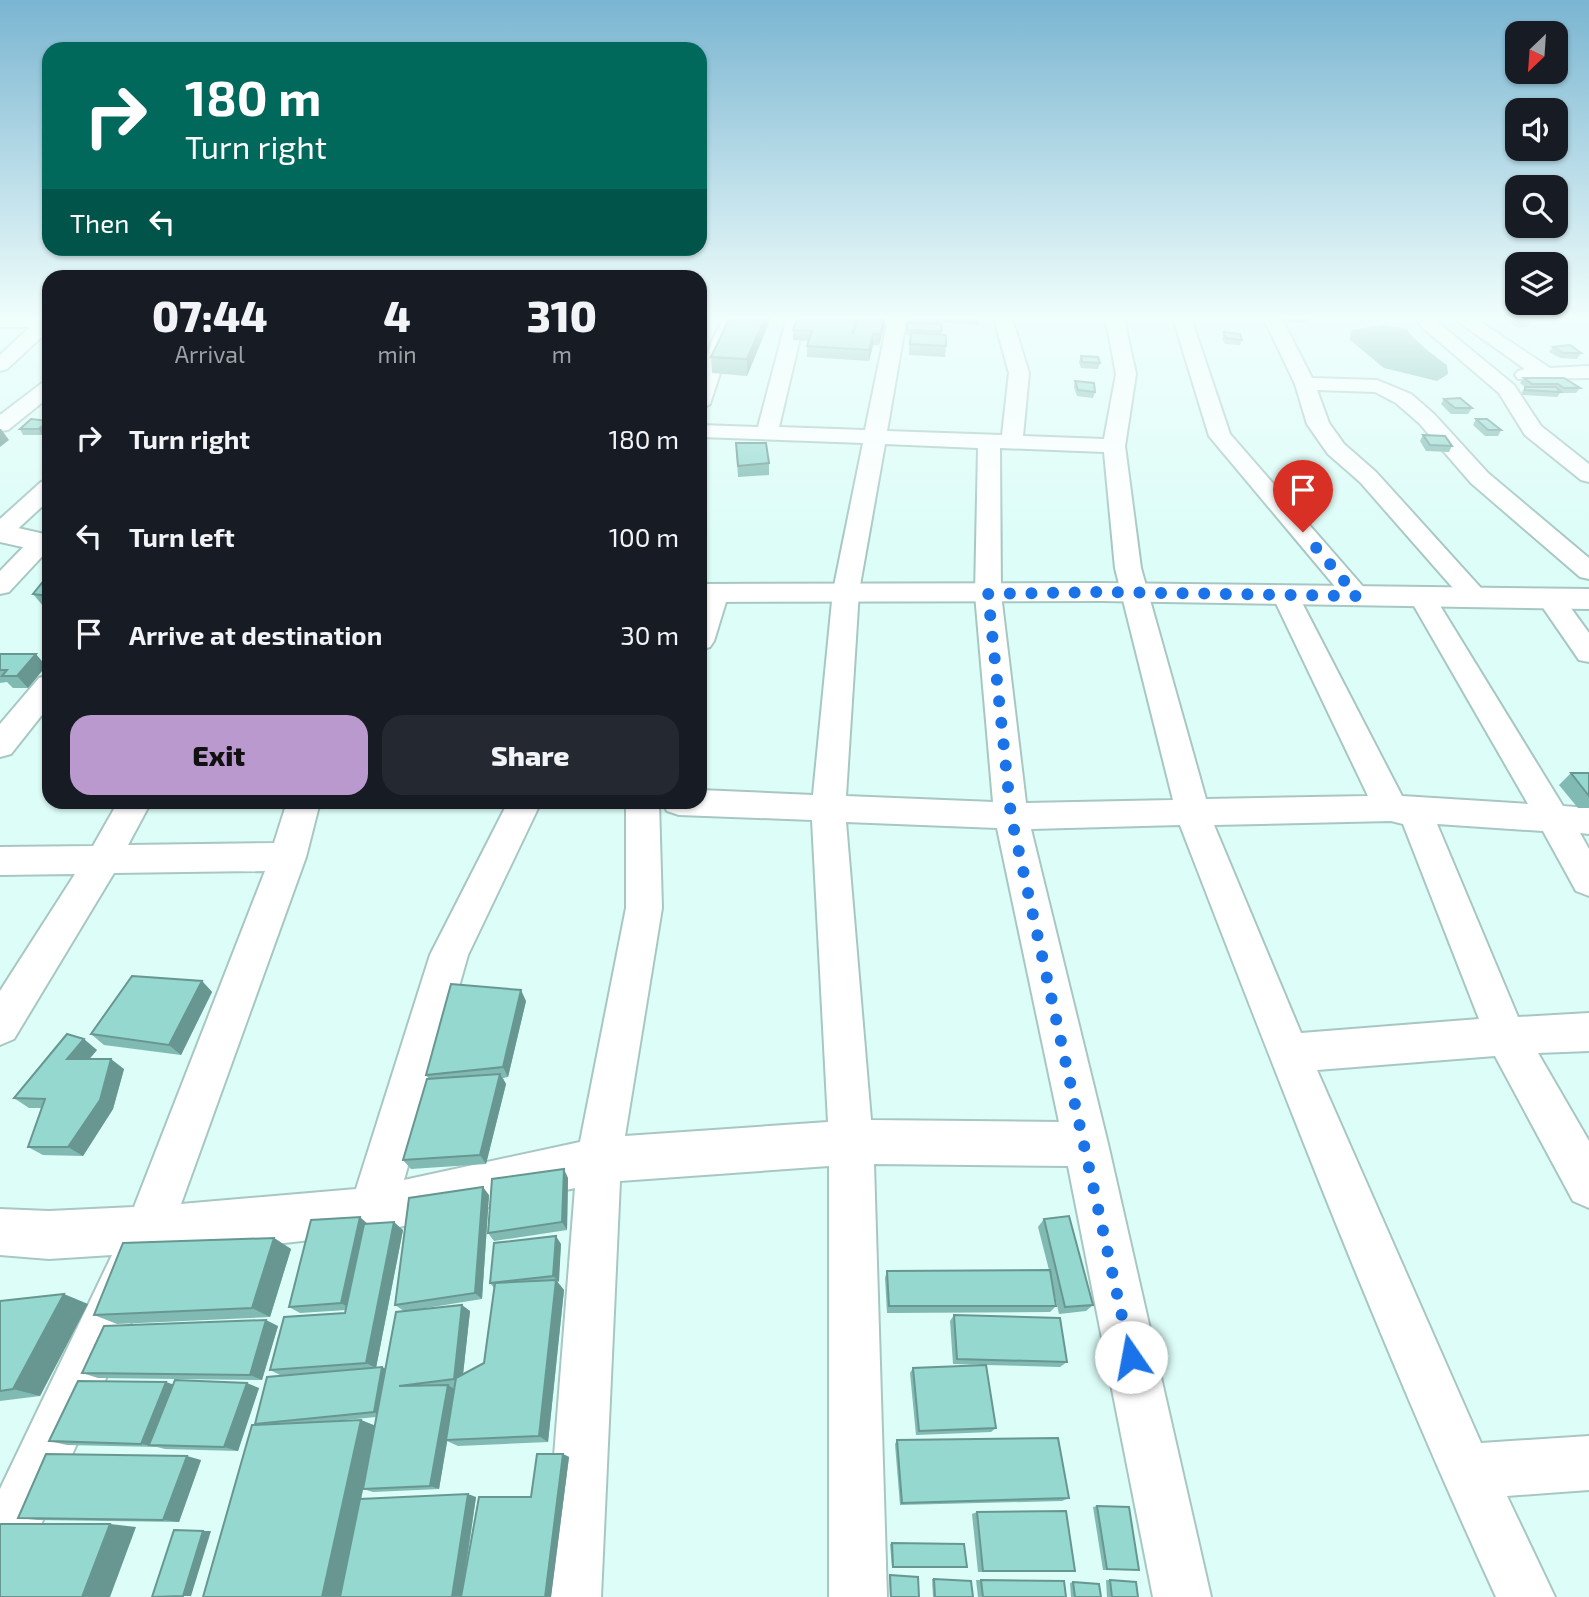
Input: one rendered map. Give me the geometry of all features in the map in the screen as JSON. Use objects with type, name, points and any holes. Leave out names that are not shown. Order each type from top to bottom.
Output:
[{"type":"street","points":[[767,433],[778,390]]},
{"type":"street","points":[[858,1597],[851,1142],[828,810],[846,591],[884,390]]},
{"type":"street","points":[[1014,390],[1000,441],[988,594],[1011,816],[1086,1144],[1182,1597]]},
{"type":"street","points":[[1123,390],[1114,446],[1128,568],[1193,814],[1289,1053],[1466,1471],[1526,1597]]},
{"type":"street","points":[[1205,390],[1220,436],[1357,596]]},
{"type":"street","points":[[1308,390],[1318,425],[1336,449],[1368,477],[1477,598]]},
{"type":"street","points":[[1390,390],[1437,430],[1466,464],[1589,571]]},
{"type":"street","points":[[1507,390],[1534,430],[1589,475]]},
{"type":"street","points":[[0,425],[42,392]]},
{"type":"street","points":[[707,431],[1114,446]]},
{"type":"street","points":[[0,533],[42,493]]},
{"type":"street","points":[[0,533],[42,542]]},
{"type":"street","points":[[0,586],[42,546]]},
{"type":"street","points":[[708,592],[1135,593],[1423,599],[1589,599]]},
{"type":"street","points":[[1285,595],[1391,808]]},
{"type":"street","points":[[1423,599],[1478,688],[1589,881]]},
{"type":"street","points":[[1550,599],[1589,653]]},
{"type":"street","points":[[0,746],[42,694]]},
{"type":"street","points":[[707,804],[1011,816],[1391,808],[1589,821]]},
{"type":"street","points":[[1391,808],[1416,814],[1506,1036],[1589,1185]]},
{"type":"street","points":[[0,1026],[102,862],[130,809]]},
{"type":"street","points":[[0,1552],[149,1228],[288,857],[301,809]]},
{"type":"street","points":[[372,1210],[449,955],[521,809]]},
{"type":"street","points":[[572,1597],[598,1160],[644,908],[642,809]]},
{"type":"street","points":[[0,861],[102,862],[288,857]]},
{"type":"street","points":[[1289,1053],[1589,1032]]},
{"type":"street","points":[[0,1232],[49,1235],[258,1223],[372,1210],[598,1160],[851,1142],[1086,1144]]},
{"type":"street","points":[[1466,1471],[1589,1463]]},
{"type":"building","points":[[1525,390],[1559,390],[1561,392]]},
{"type":"building","points":[[1460,398],[1472,408],[1455,408],[1444,399]]},
{"type":"building","points":[[31,419],[42,420],[39,429],[20,429]]},
{"type":"building","points":[[1476,419],[1487,419],[1501,430],[1488,430]]},
{"type":"building","points":[[1423,435],[1445,436],[1452,446],[1430,445]]},
{"type":"building","points":[[736,443],[766,443],[769,463],[738,466]]},
{"type":"building","points":[[42,583],[42,595],[33,594]]},
{"type":"building","points":[[0,654],[36,654],[17,676],[2,676],[7,670],[0,670]]},
{"type":"building","points":[[1571,773],[1589,773],[1589,796]]},
{"type":"building","points":[[132,976],[202,981],[169,1045],[91,1034]]},
{"type":"building","points":[[451,984],[521,990],[503,1067],[426,1075]]},
{"type":"building","points":[[67,1034],[84,1039],[67,1059],[111,1059],[100,1100],[68,1147],[28,1147],[45,1099],[14,1098]]},
{"type":"building","points":[[500,1074],[480,1155],[403,1160],[427,1079]]},
{"type":"building","points":[[564,1169],[562,1222],[488,1233],[492,1179]]},
{"type":"building","points":[[483,1187],[475,1293],[395,1305],[409,1198]]},
{"type":"building","points":[[1069,1216],[1093,1305],[1065,1307],[1044,1219]]},
{"type":"building","points":[[360,1217],[341,1303],[289,1307],[311,1220]]},
{"type":"building","points":[[394,1222],[366,1363],[270,1370],[284,1317],[345,1313],[364,1224]]},
{"type":"building","points":[[556,1236],[553,1276],[490,1283],[494,1243]]},
{"type":"building","points":[[274,1238],[252,1308],[94,1315],[123,1243]]},
{"type":"building","points":[[1050,1270],[1056,1306],[889,1306],[887,1271]]},
{"type":"building","points":[[556,1280],[539,1436],[446,1440],[456,1378],[484,1363],[495,1283]]},
{"type":"building","points":[[64,1294],[13,1389],[0,1391],[0,1301]]},
{"type":"building","points":[[462,1305],[454,1379],[399,1386],[448,1385],[430,1486],[363,1489],[396,1312]]},
{"type":"building","points":[[954,1315],[1060,1318],[1067,1362],[957,1359]]},
{"type":"building","points":[[266,1320],[250,1375],[82,1373],[104,1326]]},
{"type":"building","points":[[986,1365],[996,1428],[919,1431],[913,1368]]},
{"type":"building","points":[[382,1367],[374,1412],[255,1424],[267,1377]]},
{"type":"building","points":[[175,1380],[247,1383],[224,1447],[149,1445]]},
{"type":"building","points":[[78,1381],[166,1382],[141,1444],[49,1441]]},
{"type":"building","points":[[361,1420],[322,1597],[203,1597],[252,1425]]},
{"type":"building","points":[[1058,1438],[1069,1498],[902,1503],[897,1440]]},
{"type":"building","points":[[46,1454],[187,1456],[163,1520],[18,1518]]},
{"type":"building","points":[[537,1454],[563,1454],[545,1597],[461,1597],[479,1497],[531,1497]]},
{"type":"building","points":[[468,1494],[452,1597],[340,1597],[360,1499]]},
{"type":"building","points":[[1097,1506],[1129,1507],[1139,1570],[1107,1569]]},
{"type":"building","points":[[1066,1511],[1075,1571],[983,1571],[977,1512]]},
{"type":"building","points":[[0,1524],[110,1524],[82,1597],[0,1597]]},
{"type":"building","points":[[174,1530],[203,1531],[183,1596],[152,1597]]},
{"type":"building","points":[[892,1543],[964,1544],[967,1567],[893,1567]]},
{"type":"building","points":[[890,1575],[918,1577],[919,1597],[891,1597]]},
{"type":"building","points":[[934,1579],[971,1581],[973,1597],[935,1597]]},
{"type":"building","points":[[981,1580],[1064,1581],[1066,1597],[983,1597]]},
{"type":"building","points":[[1110,1580],[1136,1582],[1138,1597],[1112,1597]]},
{"type":"building","points":[[1073,1582],[1099,1584],[1101,1597],[1075,1597]]},
{"type":"route","points":[[1131,1357],[1086,1144],[1011,816],[988,594],[1101,592],[1357,596],[1303,532]]}]
